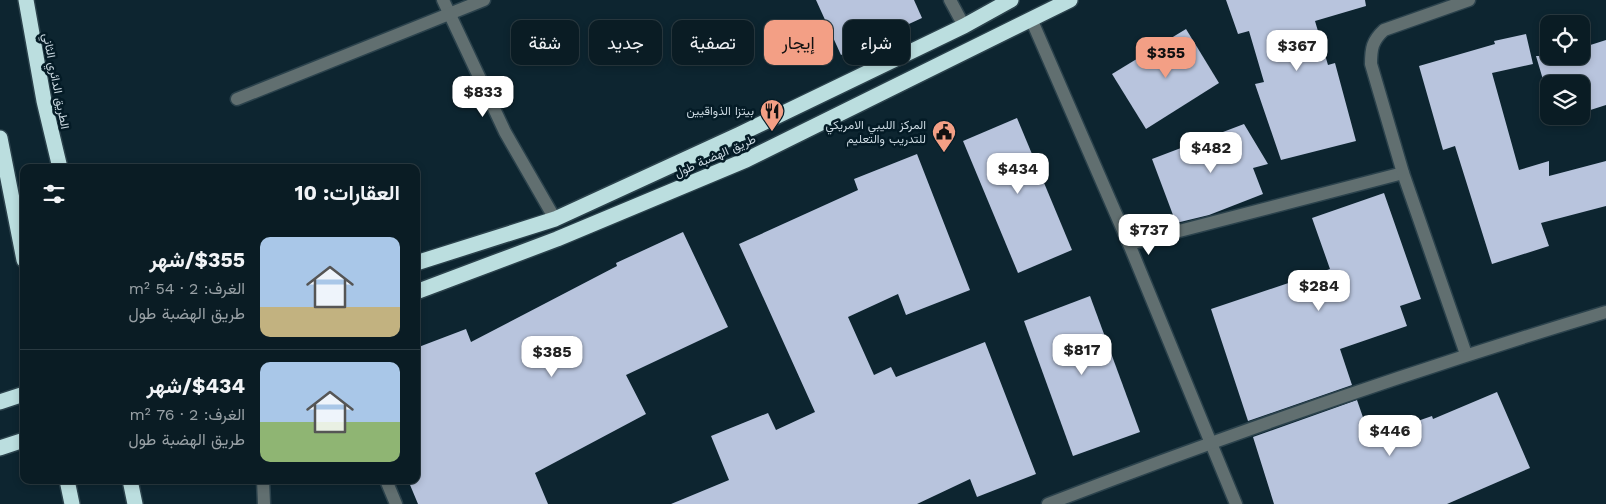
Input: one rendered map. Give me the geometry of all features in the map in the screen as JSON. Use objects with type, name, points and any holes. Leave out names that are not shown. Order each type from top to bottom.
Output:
[{"type":"highway","name":"الطريق الدائري الثاني","points":[[26,0],[44,101],[59,164]]},
{"type":"highway","name":"طريق الهضبة طول","points":[[420,262],[555,219],[740,134],[964,26],[1011,0]]},
{"type":"highway","name":"طريق الهضبة طول","points":[[420,290],[557,239],[746,160],[1032,21],[1070,0]]},
{"type":"highway","points":[[0,138],[20,240]]},
{"type":"highway","points":[[0,402],[20,395]]},
{"type":"highway","points":[[0,448],[20,441]]},
{"type":"highway","points":[[68,484],[72,504]]},
{"type":"highway","points":[[131,484],[135,504]]},
{"type":"street","points":[[443,0],[505,132],[555,219]]},
{"type":"street","points":[[237,99],[484,0]]},
{"type":"street","points":[[950,0],[964,26]]},
{"type":"street","points":[[1466,354],[1403,173],[1371,64],[1371,50],[1374,39],[1384,30],[1469,0]]},
{"type":"street","points":[[1032,21],[1129,244],[1236,504]]},
{"type":"street","points":[[1129,244],[1403,173]]},
{"type":"street","points":[[1048,504],[1209,442],[1466,354],[1606,312]]},
{"type":"street","points":[[263,484],[264,504]]},
{"type":"street","points":[[388,484],[396,504]]},
{"type":"building","points":[[816,0],[914,0],[922,18],[910,23],[910,20],[843,20],[843,54],[841,55],[833,37],[833,20],[825,20]]},
{"type":"building","points":[[1226,0],[1365,0],[1366,6],[1315,21],[1328,65],[1335,63],[1356,141],[1281,160],[1255,84],[1264,82],[1249,31],[1238,34]]},
{"type":"building","points":[[1186,29],[1219,83],[1146,129],[1112,74]]},
{"type":"building","points":[[1526,34],[1533,64],[1492,73],[1519,170],[1549,161],[1549,176],[1606,161],[1606,206],[1541,223],[1549,246],[1492,264],[1455,146],[1443,150],[1419,66],[1495,44],[1494,41]]},
{"type":"building","points":[[1606,40],[1606,105],[1590,110],[1590,75],[1542,75],[1536,56],[1540,56],[1540,65],[1590,65],[1590,45]]},
{"type":"building","points":[[1017,118],[1072,250],[1018,273],[963,141]]},
{"type":"building","points":[[1244,124],[1268,164],[1253,168],[1263,194],[1209,215],[1176,223],[1152,159]]},
{"type":"building","points":[[917,154],[970,290],[906,315],[898,294],[848,317],[874,375],[891,367],[896,377],[985,342],[1036,474],[977,497],[970,479],[917,504],[671,504],[729,480],[711,436],[768,413],[776,430],[815,412],[739,244],[858,190],[854,179]]},
{"type":"building","points":[[1384,193],[1421,299],[1400,306],[1407,326],[1340,349],[1352,385],[1248,421],[1211,309],[1330,269],[1312,218]]},
{"type":"building","points":[[683,232],[728,327],[626,375],[646,414],[535,473],[548,504],[418,504],[410,484],[420,484],[420,346],[466,329],[471,342],[617,266],[616,263]]},
{"type":"building","points":[[1090,296],[1140,432],[1073,456],[1024,321]]},
{"type":"building","points":[[1497,392],[1530,468],[1447,504],[1274,504],[1253,437],[1357,400],[1366,426],[1379,422],[1383,433],[1432,416],[1433,419]]},
{"type":"place","name":"بيتزا الذواقيين","points":[[772,132]]},
{"type":"place","name":"المركز الليبي الامريكي للتدريب والتعليم","points":[[944,153]]}]
